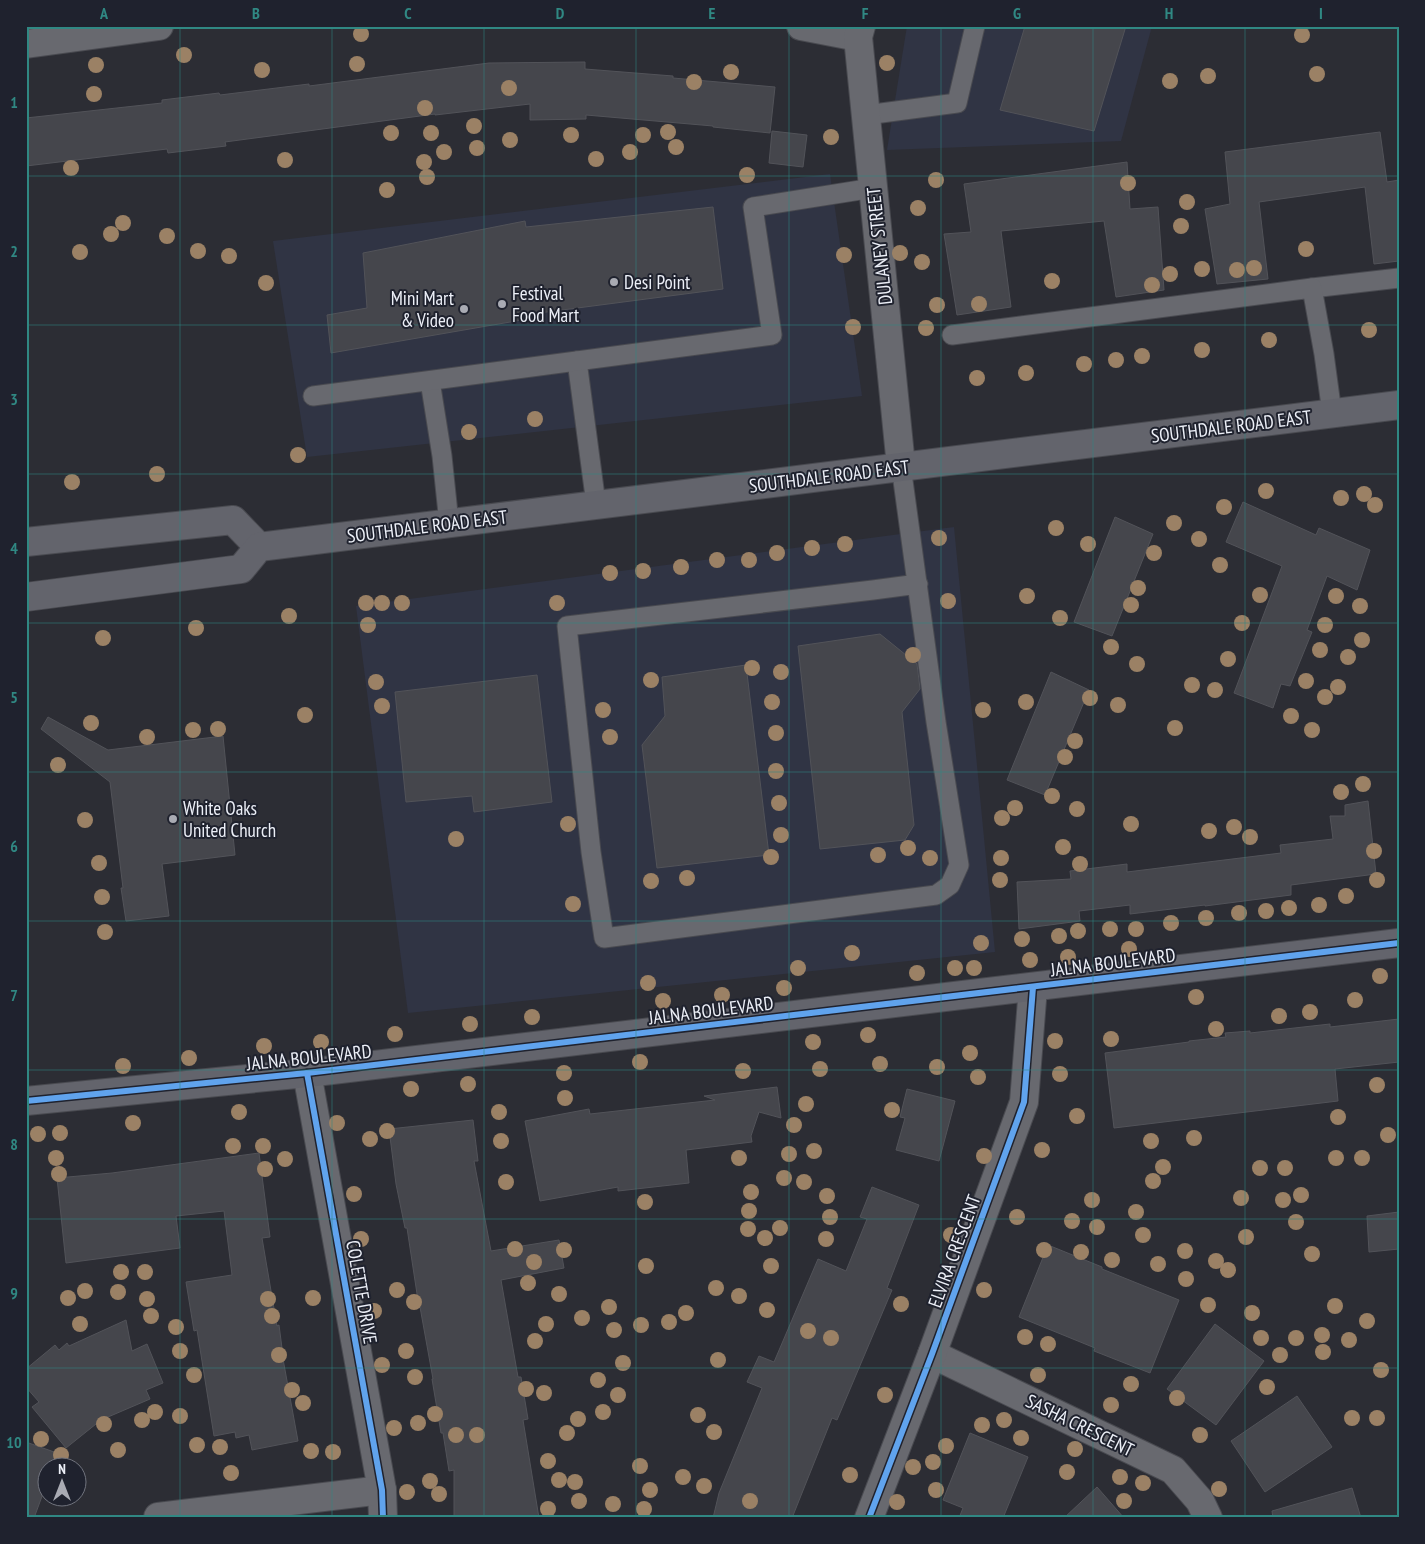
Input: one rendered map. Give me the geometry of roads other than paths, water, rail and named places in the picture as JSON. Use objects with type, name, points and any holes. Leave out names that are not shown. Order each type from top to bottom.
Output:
[{"type":"main road","name":"SOUTHDALE ROAD EAST","points":[[259,547],[1399,405]]},
{"type":"main road","points":[[26,542],[234,520],[259,547],[240,569],[26,597]]},
{"type":"main road","name":"JALNA BOULEVARD","points":[[26,1101],[307,1072],[1399,943]]},
{"type":"street","points":[[26,44],[159,26]]},
{"type":"street","points":[[801,26],[860,32]]},
{"type":"street","name":"DULANEY STREET","points":[[860,32],[866,115],[901,466]]},
{"type":"street","name":"ELVIRA CRESCENT","points":[[869,1518],[932,1354],[1024,1102],[1033,987]]},
{"type":"street","name":"COLETTE DRIVE","points":[[307,1072],[382,1490],[383,1518]]},
{"type":"street","name":"SASHA CRESCENT","points":[[932,1354],[1173,1470],[1200,1501],[1208,1518]]},
{"type":"street","points":[[158,1517],[382,1490]]},
{"type":"lane","points":[[866,115],[956,102],[975,26]]},
{"type":"lane","points":[[313,396],[772,335],[753,207],[873,188]]},
{"type":"lane","points":[[952,335],[1399,278]]},
{"type":"lane","points":[[1312,288],[1332,413]]},
{"type":"lane","points":[[577,361],[596,504]]},
{"type":"lane","points":[[430,380],[442,456],[449,523]]},
{"type":"lane","points":[[901,466],[918,584],[936,722],[959,865],[950,885],[936,895],[604,938],[592,852],[567,626],[918,584]]},
{"type":"place","name":"Desi Point","points":[[614,282]]},
{"type":"place","name":"Festival Food Mart","points":[[502,304]]},
{"type":"place","name":"Mini Mart & Video","points":[[464,309]]},
{"type":"place","name":"White Oaks United Church","points":[[173,819]]}]
